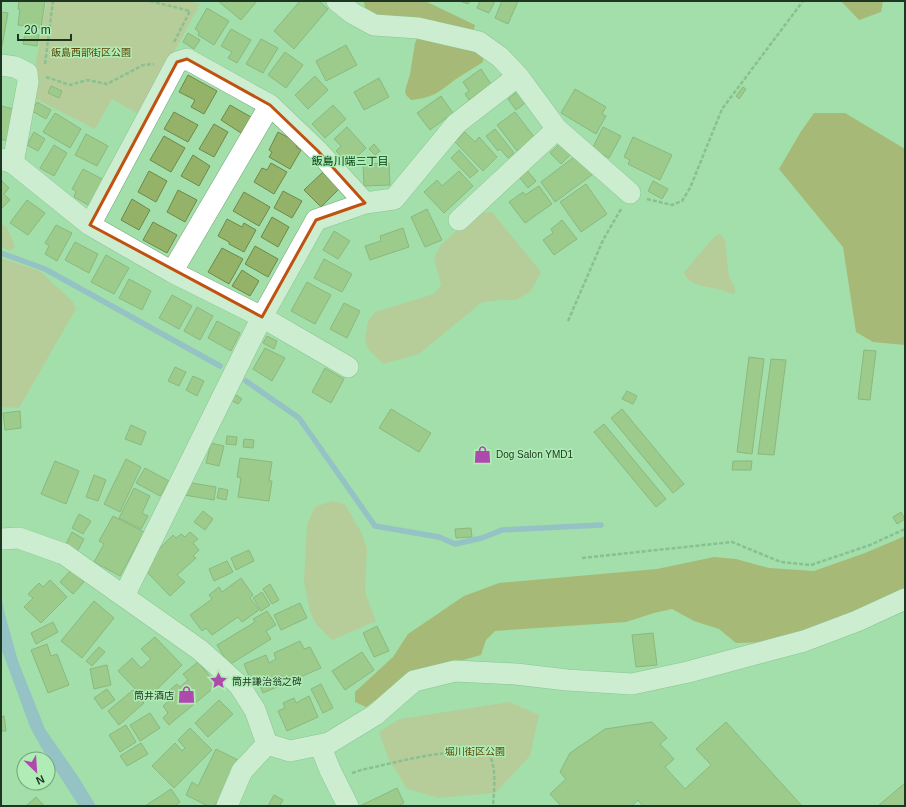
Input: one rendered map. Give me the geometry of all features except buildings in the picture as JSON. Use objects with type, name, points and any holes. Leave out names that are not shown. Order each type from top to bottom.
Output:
[{"type":"street","points":[[338,1],[352,13],[374,25],[418,28],[479,42],[500,57],[518,76],[557,130],[630,193]]},
{"type":"street","points":[[90,225],[177,62],[187,59],[270,105],[318,151],[365,203]]},
{"type":"street","points":[[1,65],[15,67],[27,73],[28,82],[7,161],[90,225],[172,272],[262,317],[348,367]]},
{"type":"street","points":[[124,596],[262,317],[316,220],[365,203],[394,199],[456,124],[518,76]]},
{"type":"street","points":[[172,272],[270,105]]},
{"type":"street","points":[[459,220],[557,130]]},
{"type":"street","points":[[10,538],[64,554],[200,650],[239,685],[255,710],[266,744]]},
{"type":"street","points":[[266,744],[290,751],[329,743],[375,715],[414,681],[455,671],[516,674],[567,680],[632,684],[688,672],[804,641],[857,621],[905,599]]},
{"type":"street","points":[[227,806],[242,771],[266,744]]},
{"type":"street","points":[[320,745],[348,806]]},
{"type":"path","points":[[44,68],[53,1]]},
{"type":"path","points":[[150,1],[190,11],[172,46]]},
{"type":"path","points":[[568,321],[603,240],[630,193],[652,201],[672,205],[682,201],[690,188],[722,109],[803,1]]},
{"type":"path","points":[[43,75],[70,85],[87,80],[107,84],[143,65],[158,63]]},
{"type":"path","points":[[582,558],[732,542],[781,562],[811,565],[870,545],[905,529]]},
{"type":"path","points":[[335,780],[361,770],[433,755],[476,751],[490,754],[493,761],[493,806]]},
{"type":"highlighted area","points":[[187,59],[270,105],[318,151],[365,203],[316,220],[262,317],[90,225],[177,62]]},
{"type":"green space","name":"飯島西部街区公園","points":[[47,1],[186,1],[200,4],[140,115],[112,99],[95,129],[30,96]]},
{"type":"green space","points":[[492,212],[541,272],[531,291],[516,300],[482,302],[419,354],[383,364],[369,350],[365,340],[368,321],[375,312],[434,294],[441,285],[434,258],[441,245],[478,213]]},
{"type":"green space","points":[[1,223],[7,228],[15,246],[10,251],[1,247]]},
{"type":"green space","points":[[720,234],[725,240],[729,276],[736,291],[733,294],[693,283],[686,277],[684,272],[715,236]]},
{"type":"green space","points":[[1,258],[40,271],[72,301],[76,309],[19,408],[1,407]]},
{"type":"green space","points":[[332,501],[345,504],[362,534],[367,548],[365,592],[376,621],[332,640],[317,625],[310,612],[304,581],[307,525],[315,507]]},
{"type":"green space","name":"堀川街区公園","points":[[509,702],[539,715],[530,756],[495,793],[439,798],[407,789],[388,758],[379,732],[400,719]]},
{"type":"shaded area","points":[[364,1],[425,1],[475,25],[473,32],[373,20],[365,9]]},
{"type":"shaded area","points":[[841,1],[883,1],[881,12],[859,20]]},
{"type":"shaded area","points":[[418,36],[483,54],[483,62],[435,94],[425,98],[411,100],[406,95],[405,91],[410,74],[415,43]]},
{"type":"shaded area","points":[[814,113],[845,113],[905,149],[905,345],[873,342],[856,332],[843,247],[779,169],[800,133]]},
{"type":"shaded area","points":[[905,536],[905,588],[856,612],[769,642],[736,643],[719,629],[694,621],[672,609],[626,622],[495,631],[486,640],[481,655],[412,674],[366,707],[355,702],[355,692],[393,657],[408,634],[464,596],[499,583],[657,569],[714,557],[736,559],[769,568],[814,571],[865,553]]},
{"type":"water","points":[[1,595],[18,661],[45,729],[79,778],[96,806],[79,806],[56,770],[56,751],[44,751],[41,747],[30,727],[1,648]]},
{"type":"waterway","points":[[1,253],[45,269],[220,366]]},
{"type":"waterway","points":[[246,381],[299,418],[375,526],[439,537],[455,544],[482,538],[502,530],[601,525]]},
{"type":"place","name":"Dog Salon YMD1","points":[[483,454]]},
{"type":"place","name":"筒井謙治翁之碑","points":[[219,681]]},
{"type":"place","name":"筒井酒店","points":[[187,695]]},
{"type":"district","name":"飯島川端三丁目","points":[[350,161]]}]
